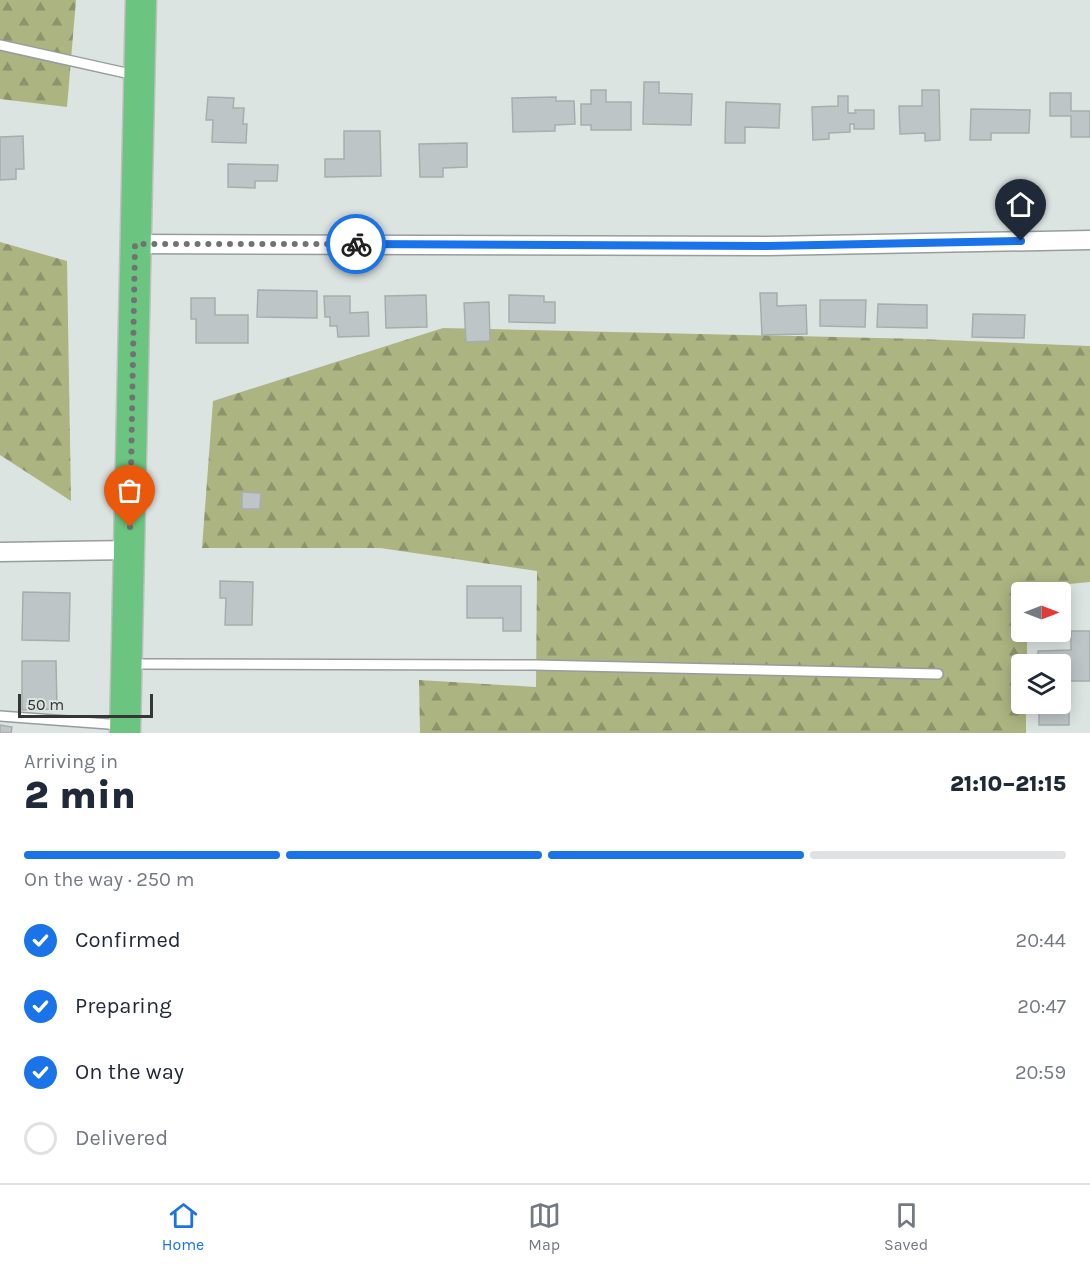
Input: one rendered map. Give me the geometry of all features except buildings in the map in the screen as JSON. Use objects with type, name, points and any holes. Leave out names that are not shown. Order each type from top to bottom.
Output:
[{"type":"highway","points":[[125,729],[141,0]]},
{"type":"street","points":[[135,244],[768,246],[1090,240]]},
{"type":"street","points":[[0,552],[130,550]]},
{"type":"lane","points":[[0,45],[139,76]]},
{"type":"lane","points":[[127,664],[534,665],[938,674]]},
{"type":"lane","points":[[0,716],[125,729]]},
{"type":"green space","points":[[0,0],[76,0],[67,107],[0,99]]},
{"type":"green space","points":[[0,242],[67,261],[71,501],[0,455]]},
{"type":"green space","points":[[443,328],[920,339],[1090,346],[1090,582],[1071,584],[1071,582],[1011,582],[1011,642],[1027,642],[1027,654],[1011,654],[1011,714],[1026,714],[1026,733],[420,733],[419,680],[536,687],[537,571],[380,548],[202,548],[213,401]]},
{"type":"way so far","points":[[130,527],[135,244],[356,244]]},
{"type":"route","points":[[356,244],[768,246],[1021,241]]}]
